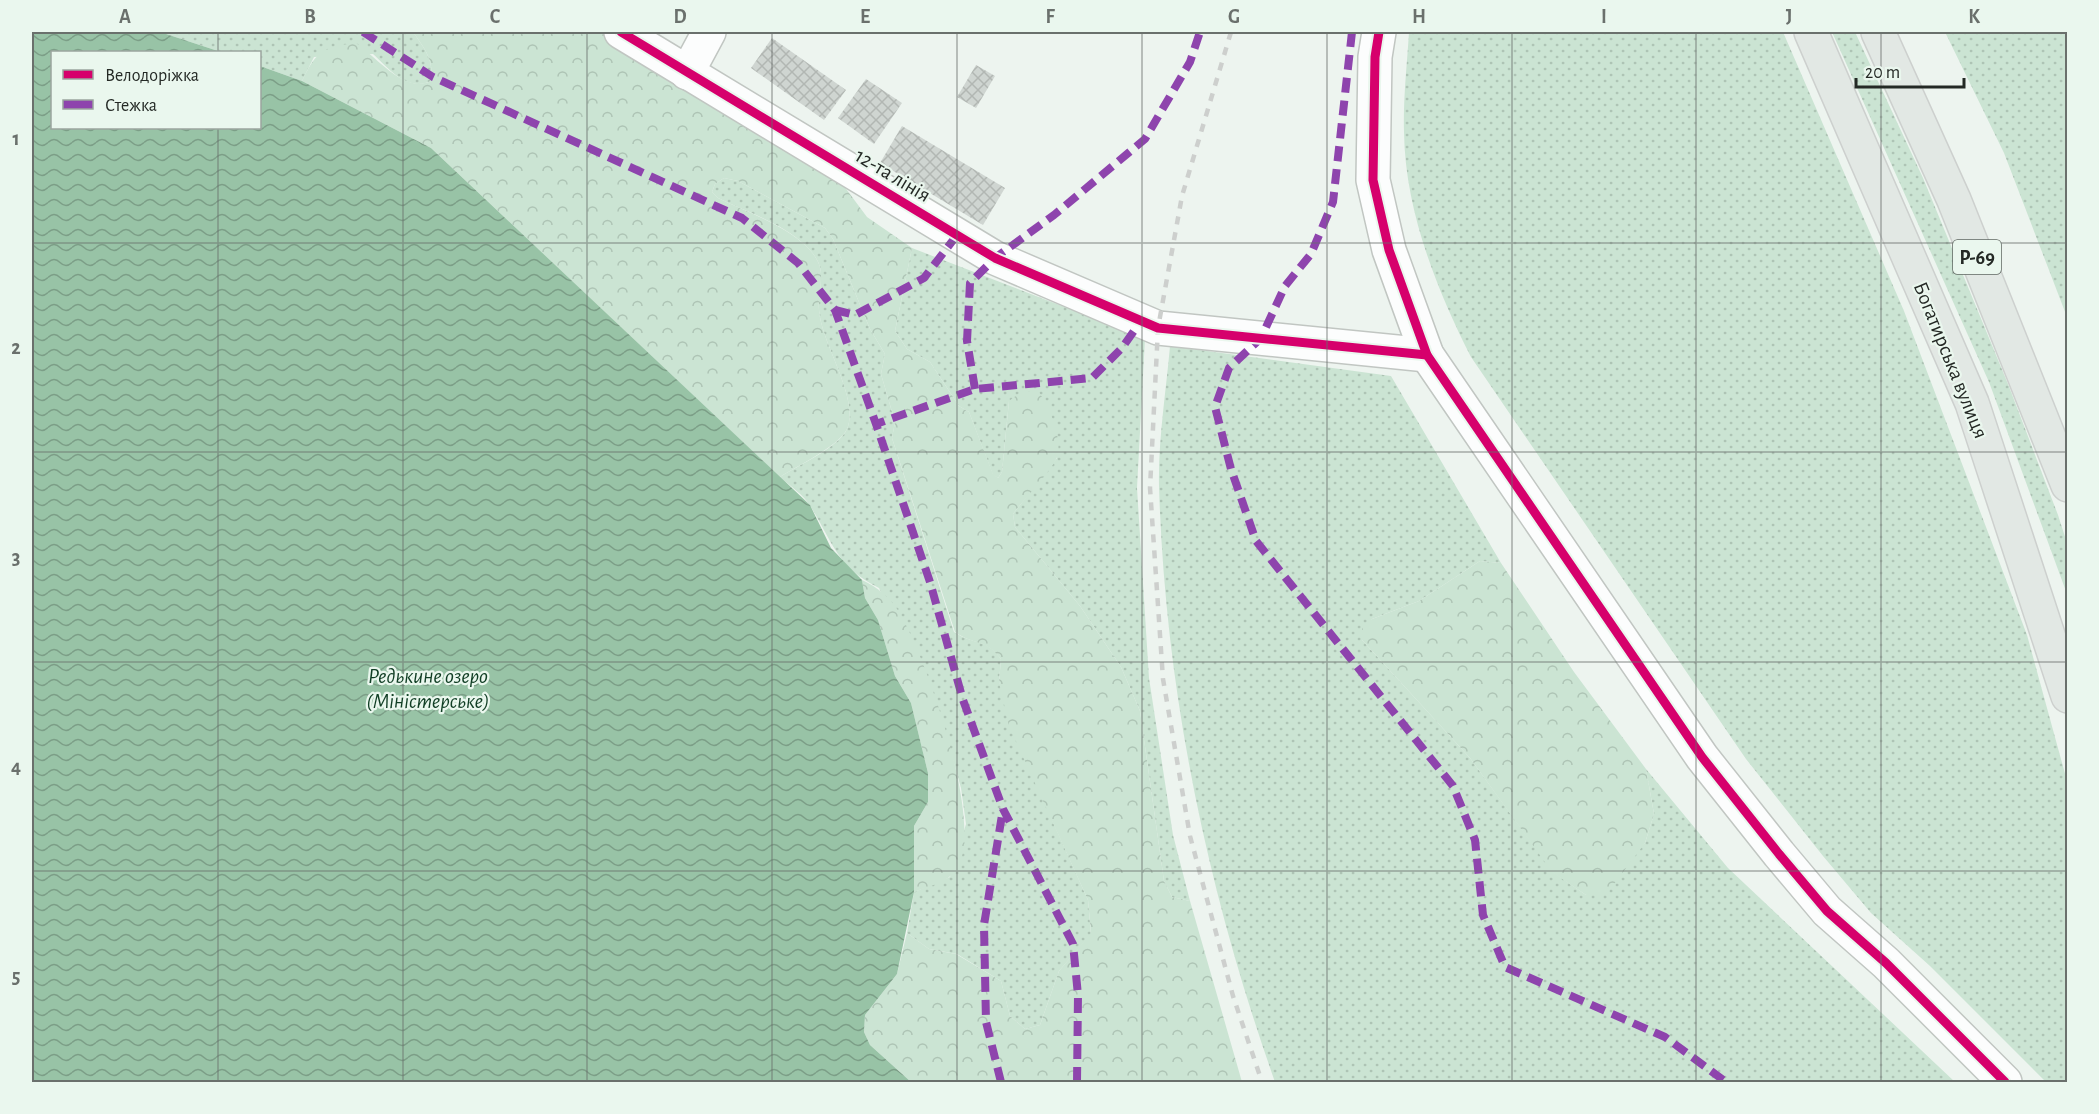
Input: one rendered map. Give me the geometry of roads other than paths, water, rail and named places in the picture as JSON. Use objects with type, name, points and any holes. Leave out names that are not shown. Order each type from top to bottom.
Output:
[{"type":"main road","name":"Богатирська вулиця","points":[[1811,32],[1972,404],[2067,696]]},
{"type":"main road","name":"Р-69","points":[[1878,32],[1954,200],[2067,485]]},
{"type":"street","name":"12-та лінія","points":[[621,32],[995,258],[1158,328],[1427,355]]},
{"type":"street","points":[[687,72],[709,32]]},
{"type":"street","points":[[1379,32],[1375,57],[1373,180],[1389,250],[1427,355],[1702,757],[1827,911],[1886,963],[2005,1083]]},
{"type":"water","name":"Редькине озеро (Міністерське)","points":[[32,32],[160,32],[218,51],[51,51],[51,129],[261,129],[261,66],[302,81],[431,148],[810,505],[831,548],[862,580],[865,598],[878,620],[895,676],[911,703],[928,773],[928,802],[914,826],[914,892],[897,974],[865,1015],[864,1032],[870,1045],[911,1082],[32,1082]]},
{"type":"railway","points":[[1231,32],[1182,196],[1158,328],[1150,488],[1163,679],[1190,836],[1233,996],[1262,1082]]}]
